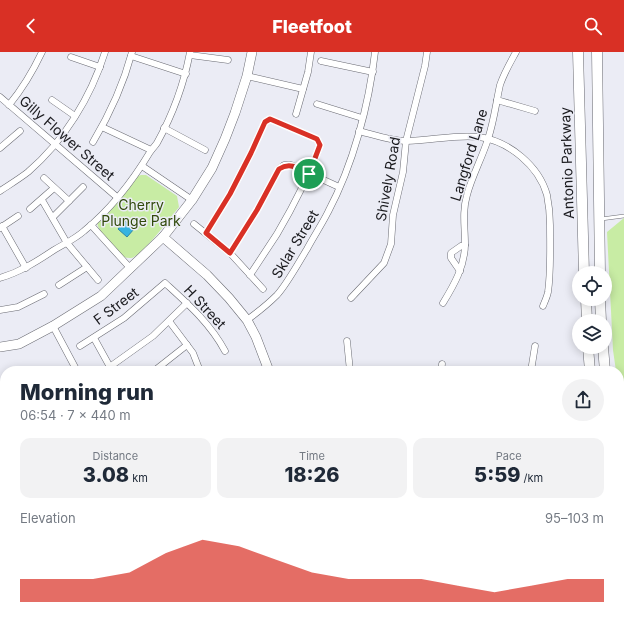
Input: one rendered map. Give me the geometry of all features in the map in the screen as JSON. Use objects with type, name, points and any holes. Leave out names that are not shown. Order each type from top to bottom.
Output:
[{"type":"main road","name":"Antonio Parkway","points":[[578,52],[584,266]]},
{"type":"main road","points":[[597,52],[600,266]]},
{"type":"main road","points":[[589,354],[590,366]]},
{"type":"main road","points":[[604,354],[605,366]]},
{"type":"street","points":[[9,105],[25,84],[42,52]]},
{"type":"street","points":[[0,191],[28,172],[54,144],[75,116],[100,68],[104,52]]},
{"type":"street","points":[[0,347],[19,344],[53,326],[101,296],[131,270],[163,237],[192,200],[212,168],[226,139],[247,76],[252,52]]},
{"type":"street","points":[[296,114],[308,72],[311,52]]},
{"type":"street","name":"Sklar Street","points":[[247,320],[260,311],[278,294],[301,260],[328,211],[339,187],[359,131],[373,72],[375,52]]},
{"type":"street","name":"Shively Road","points":[[352,298],[384,263],[391,244],[395,199],[403,172],[406,141],[425,66],[427,52]]},
{"type":"street","name":"Langford Lane","points":[[443,303],[460,271],[465,245],[463,215],[467,195],[488,139],[500,85],[516,52]]},
{"type":"street","points":[[0,278],[15,274],[66,243],[91,225],[118,198],[142,166],[156,144],[173,111],[186,74],[190,53],[228,60]]},
{"type":"street","points":[[93,142],[102,127],[122,85],[132,54],[186,74]]},
{"type":"street","points":[[71,57],[100,68]]},
{"type":"street","points":[[321,62],[373,72]]},
{"type":"street","points":[[247,76],[303,89]]},
{"type":"street","name":"Gilly Flower Street","points":[[0,97],[118,198]]},
{"type":"street","points":[[52,100],[75,116]]},
{"type":"street","points":[[497,100],[535,111]]},
{"type":"street","points":[[317,104],[362,118]]},
{"type":"street","points":[[206,233],[230,194],[265,122],[270,119],[317,139],[320,145],[309,174],[277,234],[250,275]]},
{"type":"street","points":[[102,127],[151,150]]},
{"type":"street","points":[[164,128],[205,150]]},
{"type":"street","points":[[1,145],[20,131]]},
{"type":"street","points":[[359,131],[391,140],[406,141],[466,136],[488,139],[508,148],[524,160],[537,176],[546,194],[550,214],[548,293],[543,306]]},
{"type":"street","points":[[230,253],[257,210],[279,169],[284,165],[291,165],[339,187]]},
{"type":"street","points":[[142,166],[192,200]]},
{"type":"street","points":[[44,178],[69,201]]},
{"type":"street","points":[[53,217],[83,187]]},
{"type":"street","points":[[30,209],[54,188]]},
{"type":"street","points":[[42,200],[53,217],[66,243],[98,280]]},
{"type":"street","points":[[18,216],[1,227],[26,268]]},
{"type":"street","points":[[194,224],[230,253],[263,289]]},
{"type":"street","points":[[91,225],[131,270]]},
{"type":"street","points":[[163,237],[207,275],[247,320],[256,337],[267,366]]},
{"type":"street","points":[[460,271],[451,258],[451,253],[460,246],[465,245]]},
{"type":"street","points":[[59,285],[88,267]]},
{"type":"street","name":"H Street","points":[[165,283],[206,322],[218,338],[225,351]]},
{"type":"street","name":"F Street","points":[[80,346],[124,318],[165,283]]},
{"type":"street","points":[[0,310],[18,307],[44,294]]},
{"type":"street","points":[[111,366],[153,336],[187,303]]},
{"type":"street","points":[[169,321],[193,353],[198,366]]},
{"type":"street","points":[[53,326],[73,366]]},
{"type":"street","points":[[94,338],[109,366]]},
{"type":"street","points":[[347,341],[350,366]]},
{"type":"street","points":[[160,366],[187,345]]},
{"type":"street","points":[[532,366],[535,346]]},
{"type":"lane","points":[[599,219],[624,216]]},
{"type":"green space","name":"Cherry Plunge Park","points":[[146,175],[177,196],[179,207],[142,251],[136,256],[128,258],[121,255],[106,238],[99,229],[97,222],[100,219],[103,219],[134,182],[136,177]]},
{"type":"green space","points":[[624,218],[624,366],[615,366],[611,306],[612,306],[612,266],[609,266],[607,232]]},
{"type":"water","points":[[125,221],[134,229],[127,237],[118,229]]},
{"type":"route","points":[[270,119],[317,139],[320,145],[309,174],[291,165],[284,165],[279,169],[257,210],[230,253],[206,233],[230,194],[251,153],[260,130],[265,122],[270,119]]}]
